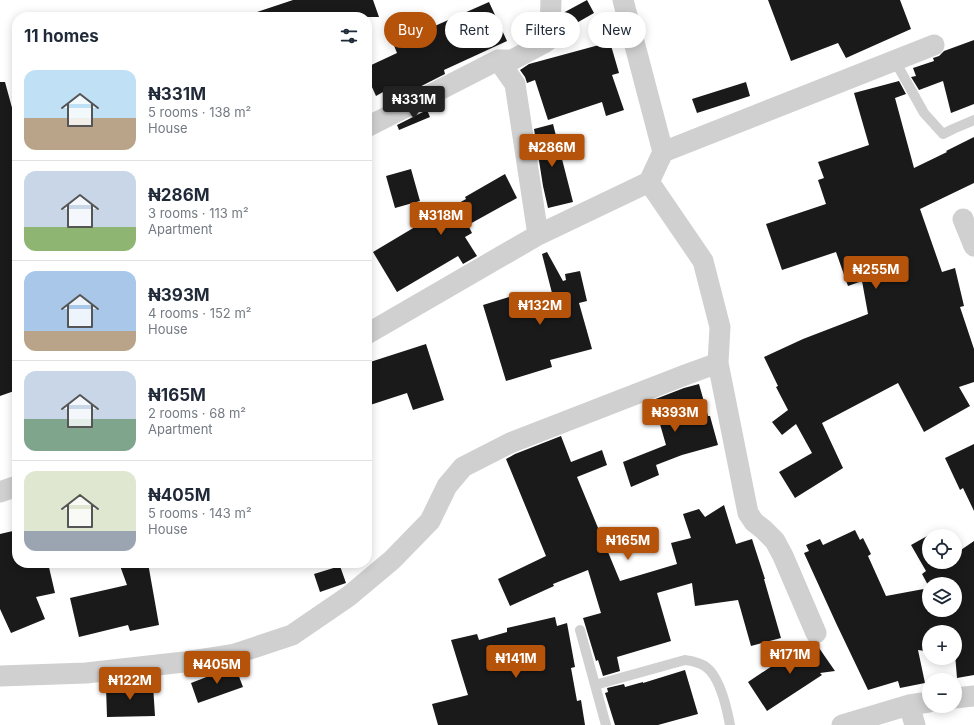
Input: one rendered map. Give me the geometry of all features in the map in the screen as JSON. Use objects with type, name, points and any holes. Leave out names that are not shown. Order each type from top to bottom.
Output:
[{"type":"street","points":[[372,124],[498,60],[512,60],[548,40],[550,31],[551,0]]},
{"type":"street","points":[[372,331],[538,235],[649,182],[663,152],[623,0]]},
{"type":"street","points":[[663,152],[934,46]]},
{"type":"street","points":[[498,60],[515,84],[538,235]]},
{"type":"street","points":[[649,182],[703,261],[720,327],[718,363],[748,513],[754,522],[775,541],[783,556],[816,633]]},
{"type":"street","points":[[963,219],[974,246]]},
{"type":"street","points":[[0,676],[86,673],[184,662],[235,654],[292,635],[349,596],[392,560],[430,522],[447,486],[463,467],[510,443],[718,363]]},
{"type":"street","points":[[0,492],[12,488]]},
{"type":"street","points":[[962,697],[974,696]]},
{"type":"street","points":[[842,725],[919,703],[915,725]]},
{"type":"lane","points":[[895,61],[924,113],[943,134],[974,120]]},
{"type":"lane","points":[[580,630],[606,725]]},
{"type":"lane","points":[[596,685],[685,660],[693,661],[706,666],[711,672],[721,691],[730,725]]},
{"type":"building","points":[[293,0],[373,0],[379,17],[372,17],[372,12],[257,12]]},
{"type":"building","points":[[587,0],[593,12],[588,12],[588,16],[580,21],[580,12],[565,12]]},
{"type":"building","points":[[768,0],[900,0],[911,29],[846,58],[838,43],[791,61]]},
{"type":"building","points":[[489,2],[494,12],[466,12]]},
{"type":"building","points":[[445,21],[445,48],[492,48],[444,70],[445,74],[388,103],[383,92],[376,96],[372,87],[372,65],[397,53],[395,48],[437,48],[437,25]]},
{"type":"building","points":[[503,32],[507,41],[503,43]]},
{"type":"building","points":[[974,40],[974,104],[951,113],[943,81],[919,90],[911,77],[916,76],[913,68],[934,61],[933,58],[939,56],[944,51]]},
{"type":"building","points":[[588,48],[612,48],[619,73],[612,75],[624,110],[606,116],[602,102],[548,120],[535,80],[527,83],[520,70],[529,64]]},
{"type":"building","points":[[899,81],[906,94],[895,98],[914,168],[974,137],[974,183],[920,209],[942,272],[955,268],[964,306],[960,307],[974,349],[974,382],[959,387],[970,406],[924,432],[898,383],[822,423],[843,468],[795,498],[779,472],[812,453],[796,424],[782,435],[772,422],[788,410],[776,387],[778,386],[764,357],[803,339],[868,314],[862,281],[848,286],[836,252],[782,270],[766,224],[826,204],[818,180],[824,178],[818,162],[869,145],[854,93]]},
{"type":"building","points":[[0,82],[5,82],[12,108],[12,392],[0,396]]},
{"type":"building","points":[[746,82],[750,96],[697,113],[692,99]]},
{"type":"building","points":[[427,110],[430,117],[399,130],[397,125]]},
{"type":"building","points":[[553,124],[573,202],[548,208],[534,129]]},
{"type":"building","points":[[411,169],[420,201],[395,208],[386,176]]},
{"type":"building","points":[[505,174],[517,198],[468,225],[472,233],[465,237],[477,256],[463,264],[458,256],[397,292],[373,252],[466,199],[465,197]]},
{"type":"building","points":[[547,252],[563,281],[566,280],[565,274],[580,271],[587,301],[579,303],[592,349],[550,360],[552,367],[506,381],[483,305],[509,297],[512,308],[553,297],[542,254]]},
{"type":"building","points":[[426,344],[444,400],[413,410],[407,393],[372,404],[372,361]]},
{"type":"building","points":[[699,384],[718,445],[682,455],[656,465],[659,475],[631,487],[623,462],[666,445],[653,400]]},
{"type":"building","points":[[561,436],[571,462],[602,450],[607,465],[577,477],[620,581],[677,564],[671,543],[691,538],[683,514],[699,509],[705,517],[724,505],[736,544],[752,539],[765,579],[781,638],[751,646],[738,600],[695,606],[692,583],[657,593],[671,641],[617,657],[620,671],[603,676],[598,660],[596,661],[583,618],[601,613],[588,570],[553,584],[554,586],[510,606],[498,579],[546,556],[506,459]]},
{"type":"building","points":[[974,444],[974,511],[963,488],[960,490],[945,458]]},
{"type":"building","points":[[855,530],[860,540],[863,538],[871,554],[868,556],[886,596],[922,589],[922,617],[962,617],[962,577],[924,577],[922,574],[926,571],[925,569],[962,569],[962,549],[974,541],[974,675],[962,677],[962,673],[957,673],[956,665],[962,665],[962,625],[922,625],[922,651],[918,650],[923,673],[922,684],[900,688],[898,681],[868,690],[804,553],[809,551],[806,545],[820,539],[823,545]]},
{"type":"building","points":[[12,531],[12,568],[49,568],[55,593],[36,597],[45,619],[11,633],[0,609],[0,534]]},
{"type":"building","points":[[922,539],[922,564],[911,545]]},
{"type":"building","points":[[121,568],[149,568],[159,625],[130,631],[128,625],[79,637],[70,598],[127,585]]},
{"type":"building","points":[[334,568],[341,568],[346,583],[320,592],[314,574]]},
{"type":"building","points":[[555,617],[557,626],[567,623],[575,667],[571,668],[577,701],[581,700],[585,725],[438,725],[432,704],[468,695],[451,640],[477,634],[479,640],[507,632],[507,628]]},
{"type":"building","points":[[808,642],[817,645],[835,671],[820,673],[822,675],[767,711],[748,682]]},
{"type":"building","points":[[235,666],[243,687],[198,703],[191,683]]},
{"type":"building","points":[[685,670],[698,714],[658,725],[615,725],[605,693],[608,692],[607,688],[624,684],[625,687],[643,683]]},
{"type":"building","points":[[153,685],[155,716],[107,717],[106,687]]}]
